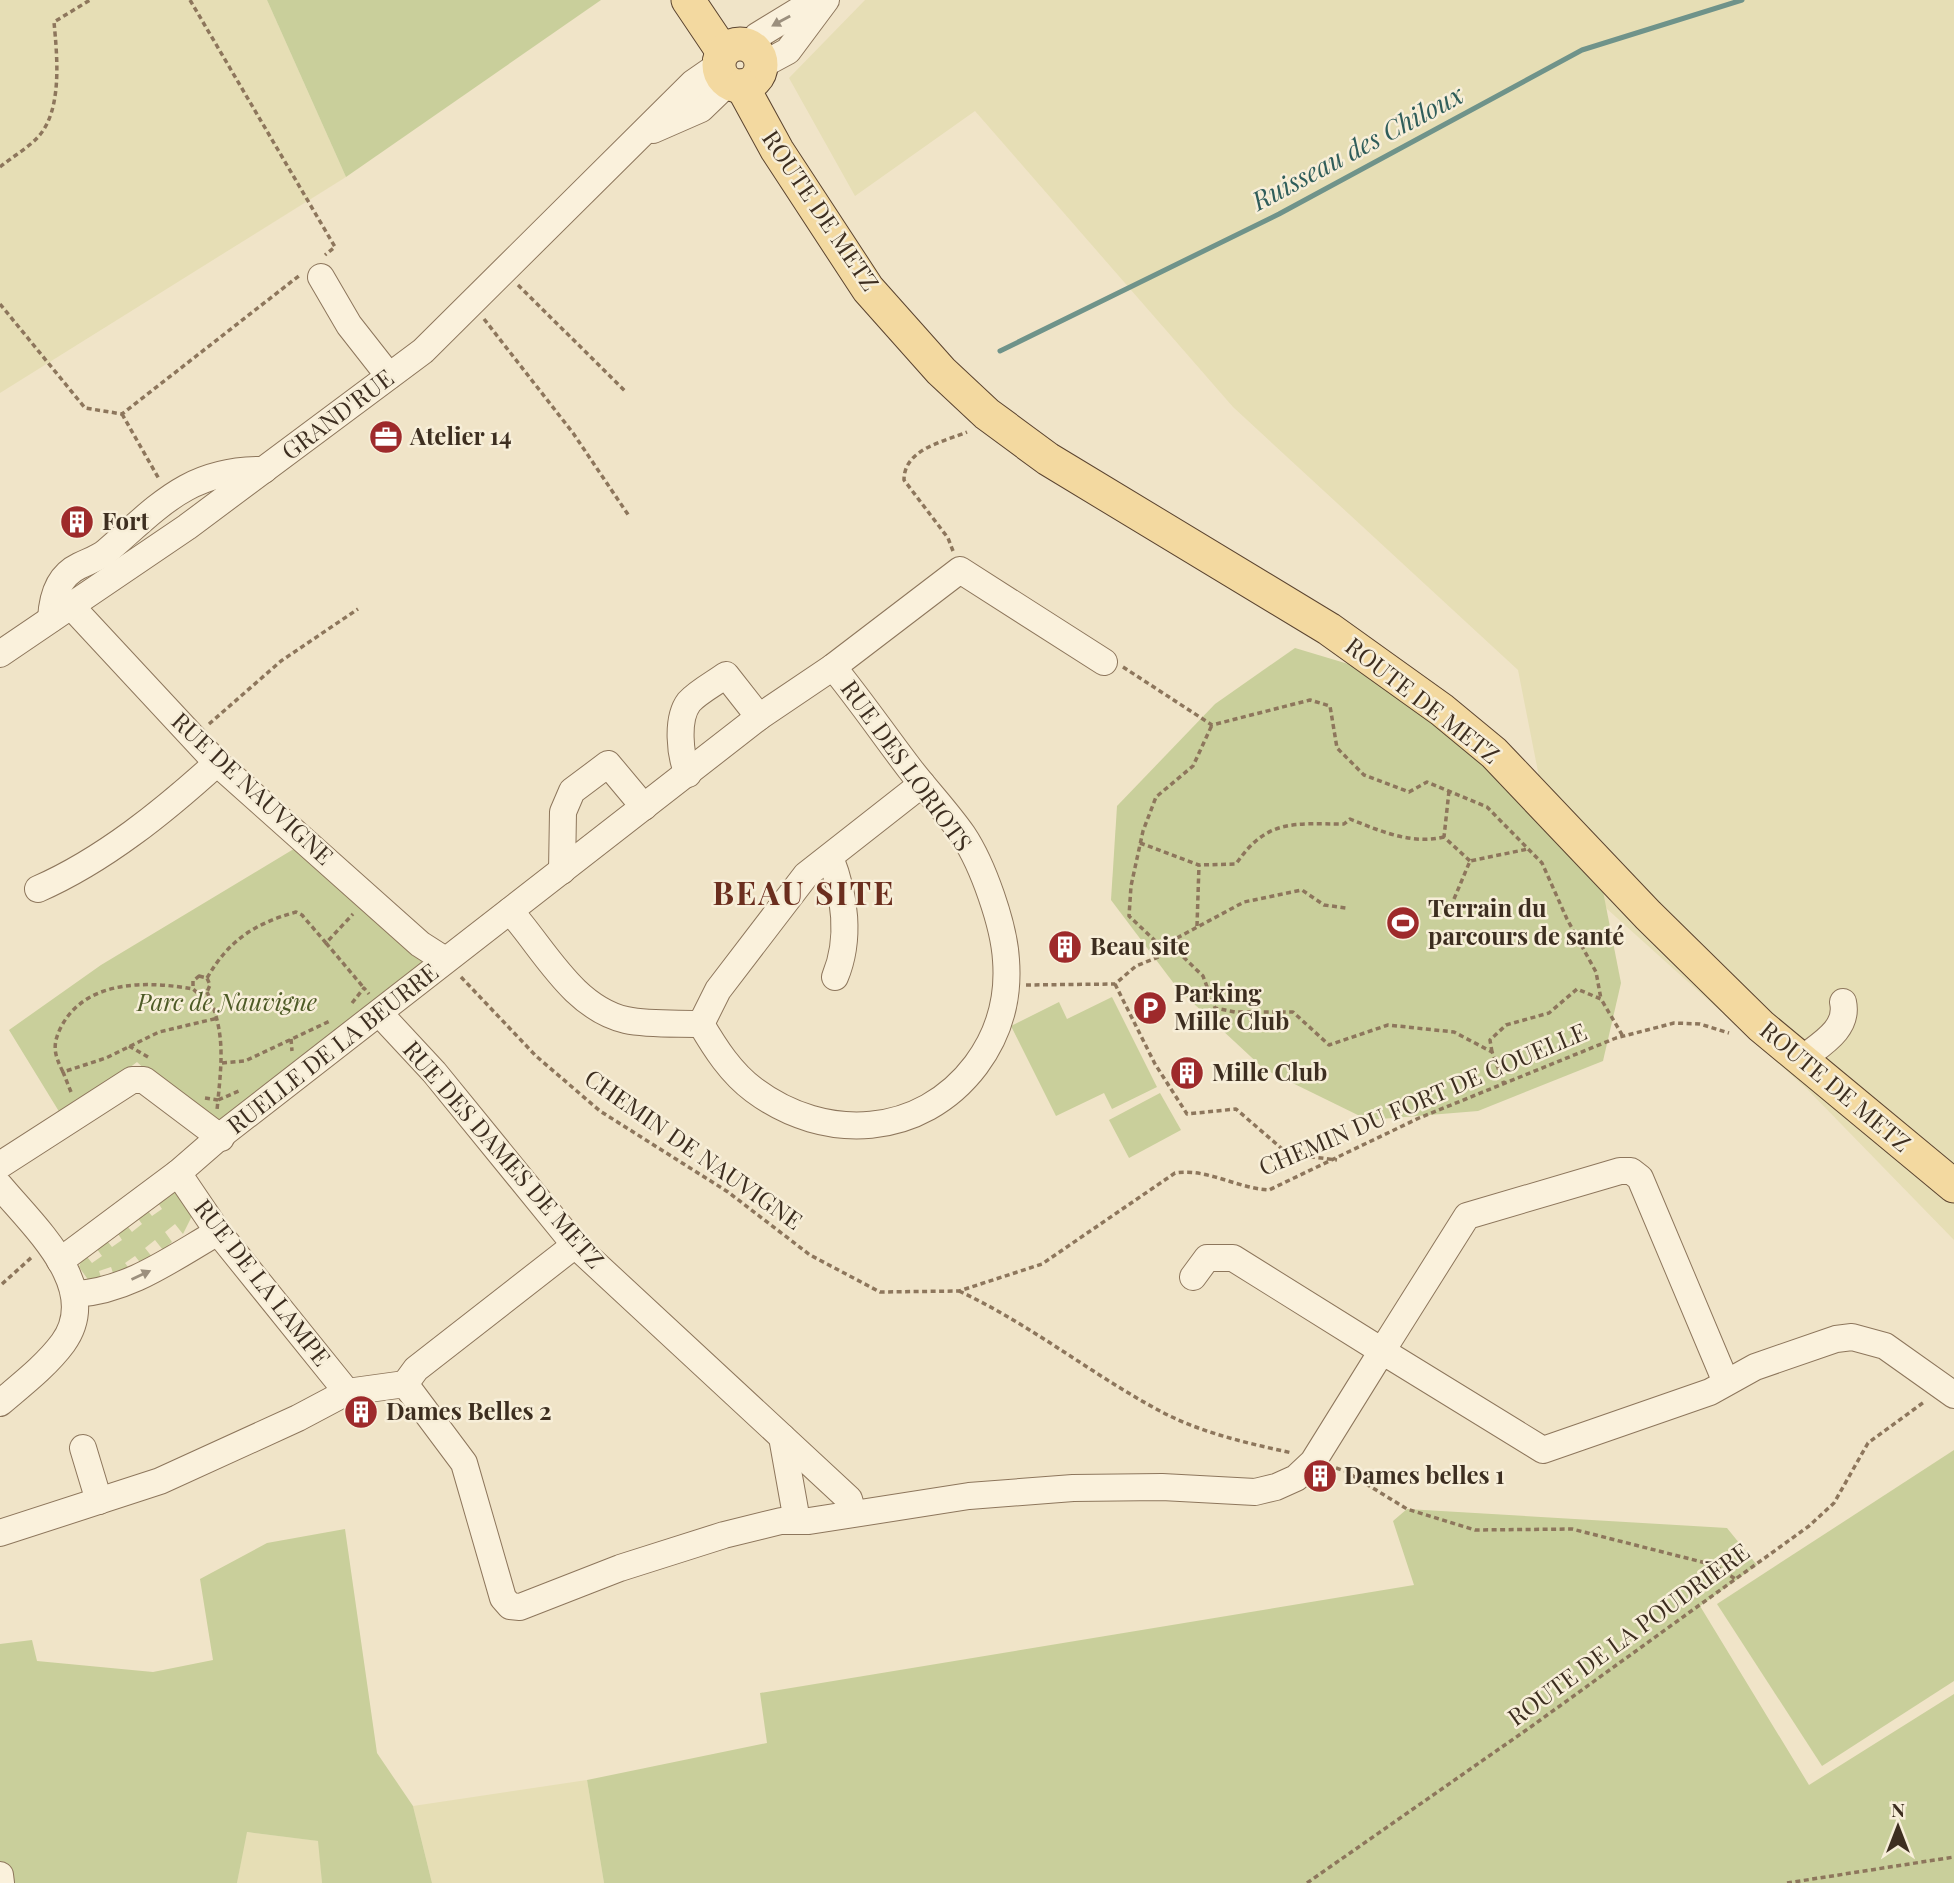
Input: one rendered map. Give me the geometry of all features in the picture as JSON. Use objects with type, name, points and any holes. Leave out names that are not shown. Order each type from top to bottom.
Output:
[{"type":"main road","name":"ROUTE DE METZ","points":[[688,0],[740,65],[907,330],[941,370],[988,414],[1048,459],[1338,635],[1442,710],[1494,753],[1648,915],[1761,1026],[1953,1183]]},
{"type":"main road","name":"ROUTE DE METZ","points":[[715,0],[732,28],[740,65]]},
{"type":"street","points":[[740,65],[757,36],[816,0]]},
{"type":"street","points":[[740,65],[788,51],[826,0]]},
{"type":"street","name":"GRAND'RUE","points":[[642,135],[701,109],[725,89],[740,65]]},
{"type":"street","name":"GRAND'RUE","points":[[0,654],[187,527],[423,351],[693,82],[740,65]]},
{"type":"street","points":[[314,270],[349,325],[389,376]]},
{"type":"street","points":[[61,613],[52,597],[76,567],[106,552],[169,496],[206,479],[237,470],[264,470]]},
{"type":"street","points":[[960,570],[1104,662]]},
{"type":"street","name":"RUE DES LORIOTS","points":[[445,960],[759,717],[833,667],[960,570]]},
{"type":"street","name":"RUE DE NAUVIGNE","points":[[61,613],[194,737],[217,763],[420,944],[445,960]]},
{"type":"street","name":"RUE DES LORIOTS","points":[[701,1024],[716,1049],[753,1089],[809,1118],[871,1126],[929,1108],[952,1093],[986,1051],[1001,1016],[1006,984],[1006,959],[1001,932],[986,884],[964,837],[833,667]]},
{"type":"street","points":[[688,774],[682,761],[681,748],[682,723],[689,703],[726,675],[759,717]]},
{"type":"street","points":[[38,889],[71,875],[176,801],[217,763]]},
{"type":"street","points":[[562,871],[563,812],[572,791],[608,764],[644,807]]},
{"type":"street","points":[[510,911],[578,994],[595,1007],[628,1020],[701,1024],[718,990],[807,875],[922,784]]},
{"type":"street","points":[[831,857],[843,889],[843,957],[835,977]]},
{"type":"street","name":"RUELLE DE LA BEURRE","points":[[53,1252],[178,1173],[224,1133],[381,1013],[445,960]]},
{"type":"street","points":[[1802,1059],[1842,1024],[1843,1002]]},
{"type":"street","name":"RUE DES DAMES DE METZ","points":[[381,1013],[434,1072],[575,1245],[849,1499],[853,1513]]},
{"type":"street","name":"RUELLE DE LA BEURRE","points":[[0,1165],[132,1080],[144,1080],[221,1138]]},
{"type":"street","points":[[405,1384],[464,1463],[503,1598],[510,1605],[533,1605],[620,1568],[724,1535],[782,1521],[969,1496],[1073,1488],[1162,1487],[1255,1492],[1276,1487],[1296,1478],[1313,1462],[1467,1216],[1620,1171],[1632,1171],[1640,1178],[1725,1380]]},
{"type":"street","name":"RUE DE LA LAMPE","points":[[178,1173],[218,1232],[347,1392]]},
{"type":"street","points":[[0,1403],[62,1343],[72,1326],[76,1294],[53,1252],[2,1190]]},
{"type":"street","points":[[76,1294],[90,1293],[139,1278],[218,1232]]},
{"type":"street","points":[[0,1533],[160,1480],[298,1418],[347,1392],[405,1384],[416,1369],[575,1245]]},
{"type":"street","points":[[1193,1277],[1207,1258],[1233,1258],[1543,1450],[1710,1392],[1725,1380],[1790,1355],[1852,1336],[1885,1346],[1947,1390]]},
{"type":"street","points":[[782,1437],[797,1521]]},
{"type":"street","points":[[83,1448],[99,1501]]},
{"type":"street","points":[[0,1875],[1,1883]]},
{"type":"path","points":[[0,167],[40,136],[54,103],[58,59],[54,22],[90,0]]},
{"type":"path","points":[[0,304],[85,408],[122,414],[314,270],[335,247],[190,0]]},
{"type":"path","points":[[503,272],[626,392]]},
{"type":"path","points":[[470,305],[485,320],[573,433],[629,516]]},
{"type":"path","points":[[122,414],[169,496]]},
{"type":"path","points":[[960,570],[948,538],[904,480],[904,468],[913,455],[973,429],[988,414]]},
{"type":"path","points":[[194,737],[281,661],[358,609]]},
{"type":"path","points":[[1104,662],[1126,668],[1212,725],[1310,701],[1330,706],[1337,748],[1364,775],[1409,792],[1427,782],[1487,807],[1542,863],[1567,919],[1597,972],[1601,999],[1624,1038]]},
{"type":"path","points":[[1168,953],[1129,916],[1131,886],[1140,843],[1156,797],[1193,766],[1212,725]]},
{"type":"path","points":[[1444,837],[1449,791]]},
{"type":"path","points":[[1140,843],[1199,865],[1236,864],[1247,848],[1283,824],[1344,824],[1350,818],[1386,834],[1430,841],[1444,837]]},
{"type":"path","points":[[1444,837],[1470,861]]},
{"type":"path","points":[[1470,861],[1528,849]]},
{"type":"path","points":[[1454,900],[1470,861]]},
{"type":"path","points":[[1197,927],[1199,865]]},
{"type":"path","points":[[1162,946],[1244,902],[1284,892],[1302,890],[1324,905],[1346,908]]},
{"type":"path","points":[[326,943],[369,898]]},
{"type":"path","points":[[206,978],[221,952],[249,931],[296,912],[303,915],[364,988],[381,1013]]},
{"type":"path","points":[[1006,984],[1115,984],[1136,966],[1176,950],[1203,976],[1215,1008],[1236,1012],[1293,1012],[1329,1045],[1388,1025],[1454,1032],[1492,1052]]},
{"type":"path","name":"CHEMIN DE NAUVIGNE","points":[[445,960],[536,1056],[600,1111],[728,1192],[810,1255],[880,1292],[959,1291]]},
{"type":"path","points":[[75,1115],[70,1085],[54,1054],[56,1038],[69,1012],[93,995],[120,986],[157,983],[193,989],[199,993],[206,992],[211,985],[206,978],[199,976],[193,981],[193,989]]},
{"type":"path","points":[[1115,984],[1155,1064],[1187,1114],[1236,1109],[1288,1154],[1337,1160]]},
{"type":"path","points":[[343,1011],[364,988]]},
{"type":"path","points":[[1504,1084],[1490,1040],[1506,1025],[1549,1013],[1577,989],[1601,999]]},
{"type":"path","points":[[206,992],[218,1018],[222,1063],[218,1100]]},
{"type":"path","points":[[63,1072],[106,1058],[159,1032],[218,1018]]},
{"type":"path","points":[[222,1063],[245,1061],[334,1018]]},
{"type":"path","name":"CHEMIN DU FORT DE COUELLE","points":[[959,1291],[1042,1264],[1175,1172],[1196,1172],[1248,1189],[1269,1190],[1337,1160],[1419,1118],[1624,1038],[1674,1023],[1700,1024],[1741,1036],[1761,1026]]},
{"type":"path","points":[[2,1284],[53,1252]]},
{"type":"path","name":"ROUTE DE LA POUDRIÈRE","points":[[1307,1883],[1532,1726],[1809,1526],[1834,1503],[1868,1443],[1924,1402],[1947,1390]]},
{"type":"path","points":[[1787,1883],[1954,1857]]},
{"type":"shaded area","points":[[0,0],[267,0],[346,177],[0,393]]},
{"type":"shaded area","points":[[865,0],[1954,0],[1954,1240],[1807,1089],[1556,863],[1518,670],[1233,407],[975,111],[855,196],[789,78]]},
{"type":"shaded area","points":[[587,1780],[604,1883],[432,1883],[413,1806]]},
{"type":"shaded area","points":[[246,1832],[319,1841],[322,1883],[237,1883]]},
{"type":"green space","points":[[267,0],[601,0],[346,177]]},
{"type":"green space","points":[[1295,648],[1365,669],[1474,756],[1600,876],[1621,983],[1603,1061],[1478,1111],[1368,1120],[1264,1069],[1178,989],[1111,900],[1117,806],[1215,704]]},
{"type":"green space","name":"Parc de Nauvigne","points":[[302,844],[428,966],[224,1122],[195,1116],[137,1062],[63,1118],[9,1030],[101,965]]},
{"type":"green space","points":[[1112,997],[1157,1087],[1112,1109],[1104,1093],[1056,1116],[1011,1026],[1059,1002],[1067,1019]]},
{"type":"green space","points":[[1160,1093],[1181,1130],[1129,1158],[1109,1120]]},
{"type":"green space","points":[[167,1192],[178,1193],[192,1216],[183,1234],[175,1224],[165,1232],[172,1242],[163,1250],[155,1240],[145,1248],[153,1258],[143,1266],[135,1256],[125,1263],[133,1274],[115,1279],[111,1267],[99,1271],[103,1283],[89,1281],[79,1267],[84,1253],[92,1263],[102,1256],[94,1245],[104,1237],[112,1247],[122,1240],[115,1229],[124,1222],[132,1232],[142,1224],[134,1213],[144,1206],[152,1216],[162,1209],[155,1198]]},
{"type":"green space","points":[[1954,1450],[1954,1681],[1822,1766],[1717,1604]]},
{"type":"green space","points":[[1407,1509],[1727,1528],[1757,1565],[1700,1606],[1809,1785],[1954,1694],[1954,1883],[604,1883],[587,1780],[767,1743],[760,1693],[1414,1585],[1393,1521]]},
{"type":"green space","points":[[345,1529],[377,1753],[413,1806],[432,1883],[322,1883],[318,1841],[247,1832],[237,1883],[0,1883],[0,1644],[32,1640],[37,1661],[153,1672],[213,1660],[200,1579],[267,1543]]},
{"type":"waterway","name":"Ruisseau des Chiloux","points":[[1000,351],[1279,214],[1582,50],[1742,0]]},
{"type":"place","name":"Atelier 14","points":[[386,437]]},
{"type":"place","name":"Fort","points":[[77,522]]},
{"type":"place","name":"Terrain du parcours de santé","points":[[1403,923]]},
{"type":"place","name":"Beau site","points":[[1065,947]]},
{"type":"place","name":"Parking Mille Club","points":[[1150,1008]]},
{"type":"place","name":"Mille Club","points":[[1187,1073]]},
{"type":"place","name":"Dames Belles 2","points":[[361,1412]]},
{"type":"place","name":"Dames belles 1","points":[[1320,1476]]},
{"type":"district","name":"BEAU SITE","points":[[804,894]]}]
